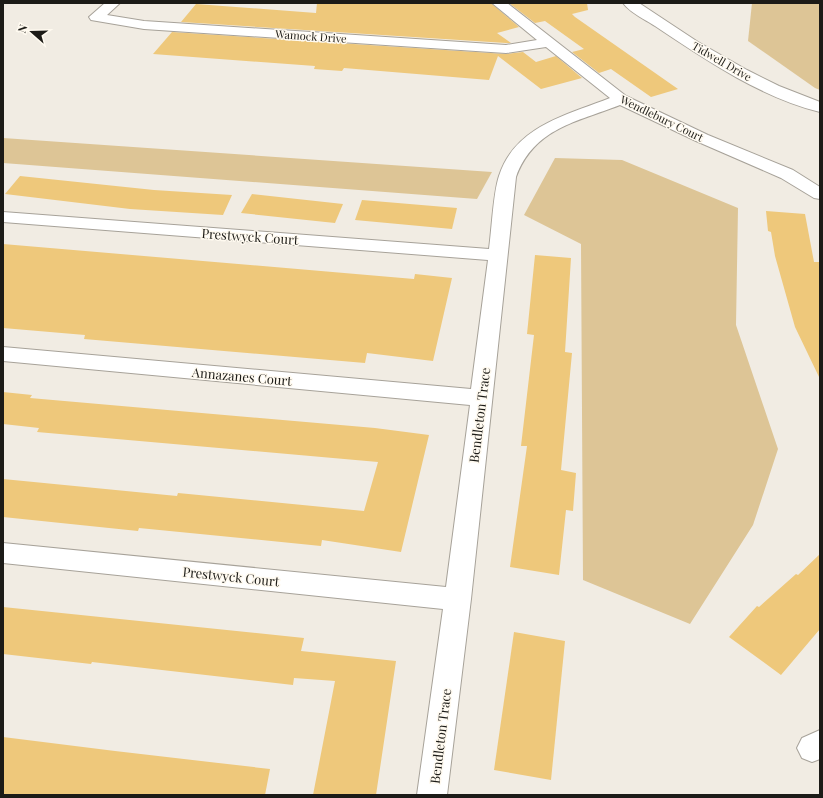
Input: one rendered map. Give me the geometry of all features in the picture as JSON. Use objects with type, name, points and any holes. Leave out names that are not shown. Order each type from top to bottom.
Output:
[{"type":"street","name":"Wamock Drive","points":[[113,3],[96,17],[144,25],[506,49],[548,42]]},
{"type":"street","name":"Wendlebury Court","points":[[499,3],[621,99],[702,138],[787,174],[820,194]]},
{"type":"street","name":"Tidwell Drive","points":[[630,3],[722,62],[758,82],[820,108]]},
{"type":"street","name":"Bendleton Trace","points":[[432,795],[458,599],[507,177],[512,164],[532,138],[621,99]]},
{"type":"street","name":"Prestwyck Court","points":[[3,217],[498,255]]},
{"type":"street","name":"Annazanes Court","points":[[3,354],[481,398]]},
{"type":"street","name":"Prestwyck Court","points":[[3,553],[458,599]]},
{"type":"shaded area","points":[[752,3],[820,3],[820,90],[748,41]]},
{"type":"shaded area","points":[[3,138],[492,172],[477,199],[3,163]]},
{"type":"shaded area","points":[[555,158],[622,160],[738,208],[736,325],[778,449],[753,525],[690,624],[583,580],[581,244],[524,215]]},
{"type":"building","points":[[317,3],[491,3],[519,27],[497,33],[511,43],[506,43],[181,22],[196,4],[316,13]]},
{"type":"building","points":[[509,3],[587,3],[588,10],[572,14],[678,89],[651,97],[611,69],[599,73],[572,52],[584,49],[545,21],[535,23]]},
{"type":"building","points":[[172,32],[506,54],[523,52],[536,62],[556,56],[582,78],[541,89],[498,56],[489,80],[344,68],[342,71],[314,69],[315,66],[153,54]]},
{"type":"building","points":[[20,176],[154,190],[232,195],[223,215],[130,209],[5,194]]},
{"type":"building","points":[[252,194],[343,204],[335,223],[241,213]]},
{"type":"building","points":[[362,200],[457,208],[452,229],[355,220]]},
{"type":"building","points":[[766,211],[805,214],[814,262],[820,262],[820,379],[795,327],[775,256],[771,232],[768,231]]},
{"type":"building","points":[[3,244],[414,279],[415,274],[452,278],[433,361],[367,353],[365,363],[84,339],[85,335],[3,328]]},
{"type":"building","points":[[535,255],[571,258],[565,352],[572,353],[561,470],[576,473],[573,511],[566,510],[559,575],[510,567],[527,446],[521,446],[534,335],[527,334]]},
{"type":"building","points":[[3,392],[32,395],[30,398],[375,428],[429,435],[401,552],[322,540],[321,546],[139,528],[138,531],[3,517],[3,479],[177,496],[178,493],[364,511],[378,462],[37,432],[39,428],[3,424]]},
{"type":"building","points":[[820,554],[820,629],[781,675],[729,637],[757,606],[759,607],[796,574],[798,575]]},
{"type":"building","points":[[3,607],[304,638],[301,651],[396,661],[376,795],[313,795],[335,681],[294,678],[293,685],[92,662],[91,664],[3,654]]},
{"type":"building","points":[[514,632],[565,641],[551,780],[494,770]]},
{"type":"building","points":[[3,737],[270,769],[265,795],[3,795]]}]
